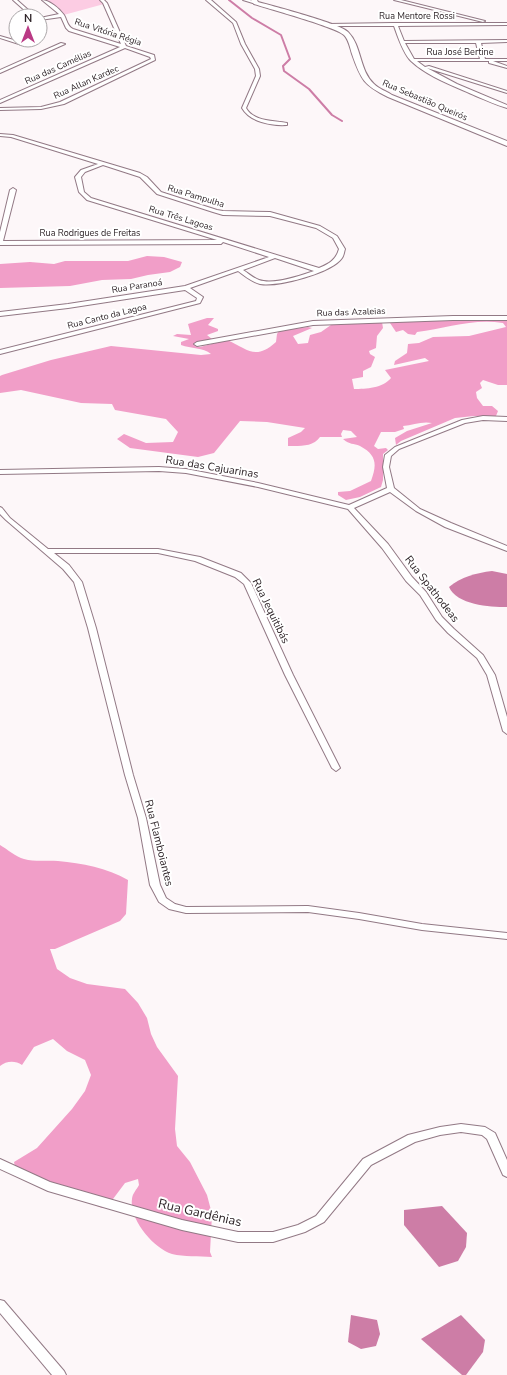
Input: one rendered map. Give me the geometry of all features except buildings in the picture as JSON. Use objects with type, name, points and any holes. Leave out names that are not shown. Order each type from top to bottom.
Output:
[{"type":"street","points":[[15,0],[24,8]]},
{"type":"street","name":"Rua Vitória Régia","points":[[44,0],[62,16],[68,28],[71,30],[152,56],[153,60]]},
{"type":"street","points":[[208,0],[226,13],[235,23],[243,44],[257,70],[258,76],[244,108],[246,113],[261,120],[285,124]]},
{"type":"street","points":[[245,0],[255,1]]},
{"type":"street","points":[[396,0],[496,24]]},
{"type":"street","name":"Rua Sebastião Queirós","points":[[255,1],[345,32],[349,36],[361,70],[367,81],[373,87],[390,96],[507,144]]},
{"type":"street","points":[[103,2],[124,47]]},
{"type":"street","points":[[48,18],[62,16]]},
{"type":"street","points":[[395,24],[412,60],[417,64],[431,73],[507,107]]},
{"type":"street","name":"Rua Mentore Rossi","points":[[328,25],[507,24]]},
{"type":"street","points":[[488,42],[507,35]]},
{"type":"street","points":[[403,42],[507,42]]},
{"type":"street","points":[[478,42],[483,60],[507,67]]},
{"type":"street","points":[[0,72],[63,44]]},
{"type":"street","name":"Rua das Camélias","points":[[0,102],[124,47]]},
{"type":"street","name":"Rua Allan Kardec","points":[[0,110],[41,108],[62,103],[153,60]]},
{"type":"street","name":"Rua José Bertine","points":[[412,60],[507,60]]},
{"type":"street","points":[[417,64],[507,92]]},
{"type":"street","points":[[431,73],[440,70]]},
{"type":"street","name":"Rua Pampulha","points":[[0,135],[11,136],[41,144],[101,164],[144,176],[159,193],[215,211],[228,214],[270,214],[318,227],[335,237],[342,249],[340,257],[333,263],[294,278],[268,283],[260,282],[239,270]]},
{"type":"street","name":"Rua Três Lagoas","points":[[101,164],[79,174],[78,177],[84,196],[318,270]]},
{"type":"street","points":[[0,243],[13,190]]},
{"type":"street","name":"Rua Rodrigues de Freitas","points":[[180,243],[190,241],[204,235]]},
{"type":"street","name":"Rua Rodrigues de Freitas","points":[[0,243],[231,243]]},
{"type":"street","name":"Rua Paranoá","points":[[0,314],[68,306],[186,288],[273,257]]},
{"type":"street","name":"Rua Canto da Lagoa","points":[[0,352],[198,302],[200,297],[186,288]]},
{"type":"street","name":"Rua das Azaleias","points":[[198,344],[313,323],[360,320],[507,318]]},
{"type":"street","points":[[507,420],[483,418],[464,421],[398,448],[388,455],[386,467],[391,489],[418,510],[448,526],[507,549]]},
{"type":"street","name":"Rua das Cajuarinas","points":[[0,472],[151,470],[186,472],[258,485],[350,507]]},
{"type":"street","points":[[350,507],[391,489]]},
{"type":"street","name":"Rua Spathodeas","points":[[350,507],[385,546],[409,579],[423,594],[439,618],[480,657],[491,675],[507,731]]},
{"type":"street","name":"Rua Flamboiantes","points":[[0,509],[8,519],[66,567],[78,582],[92,628],[127,768],[142,818],[155,885],[162,900],[172,907],[186,910],[308,909],[422,927],[507,936]]},
{"type":"street","name":"Rua Jequitibás","points":[[48,551],[158,551],[197,558],[238,575],[247,583],[289,675],[336,768]]},
{"type":"street","name":"Rua Gardênias","points":[[0,1164],[48,1186],[182,1225],[238,1237],[273,1237],[301,1229],[320,1219],[367,1162],[412,1138],[440,1131],[461,1128],[485,1131],[490,1136],[507,1172]]},
{"type":"street","points":[[0,1305],[60,1375]]},
{"type":"shaded area","points":[[43,0],[101,0],[104,4],[60,16]]},
{"type":"shaded area","points":[[147,256],[164,257],[182,262],[180,267],[170,272],[131,279],[102,280],[70,286],[0,288],[0,264],[30,262],[54,264],[65,261],[128,261]]},
{"type":"shaded area","points":[[207,318],[214,318],[208,325],[218,329],[218,331],[207,335],[212,339],[198,342],[195,346],[200,347],[227,340],[252,352],[262,351],[269,348],[276,342],[279,331],[308,327],[312,328],[293,336],[298,344],[308,343],[310,335],[321,332],[331,325],[382,322],[383,328],[377,336],[376,348],[369,351],[370,354],[375,357],[371,367],[363,371],[363,377],[352,379],[354,389],[369,388],[384,384],[391,378],[385,370],[429,361],[425,358],[394,365],[395,361],[407,353],[408,344],[419,343],[433,337],[469,336],[506,327],[503,323],[481,322],[460,324],[417,332],[415,335],[408,334],[403,330],[396,332],[390,323],[400,321],[507,320],[507,385],[498,385],[483,380],[480,383],[482,388],[476,392],[477,398],[483,406],[492,406],[498,411],[496,416],[455,418],[401,441],[396,445],[395,438],[407,431],[432,423],[403,426],[404,429],[395,432],[381,432],[374,446],[378,449],[386,448],[388,450],[383,454],[383,480],[381,487],[360,497],[346,500],[338,495],[338,492],[350,491],[371,481],[375,465],[373,457],[366,449],[343,439],[357,437],[351,431],[343,430],[341,434],[342,437],[320,437],[314,443],[302,446],[288,446],[288,438],[301,432],[305,428],[267,422],[240,421],[214,453],[198,457],[130,448],[117,439],[124,434],[146,443],[173,442],[178,432],[166,419],[115,410],[112,404],[81,403],[21,390],[0,393],[0,376],[2,375],[51,360],[111,346],[201,355],[211,354],[201,349],[181,345],[181,342],[189,339],[173,336],[177,334],[191,335],[188,324]]},
{"type":"shaded area","points":[[492,571],[507,574],[507,607],[474,604],[459,598],[449,587],[469,576]]},
{"type":"shaded area","points":[[0,845],[24,859],[76,863],[103,869],[128,880],[126,914],[120,921],[55,949],[50,949],[57,969],[70,978],[87,984],[125,989],[138,1003],[147,1018],[151,1034],[157,1047],[178,1076],[175,1129],[177,1146],[190,1162],[207,1195],[212,1214],[210,1252],[212,1257],[172,1254],[157,1246],[150,1239],[138,1224],[132,1207],[132,1197],[139,1185],[138,1179],[125,1183],[107,1207],[102,1208],[45,1185],[15,1167],[14,1162],[37,1148],[72,1109],[85,1091],[91,1075],[85,1060],[67,1051],[53,1039],[34,1047],[22,1065],[16,1062],[11,1062],[0,1066]]},
{"type":"shaded area","points":[[442,1206],[467,1233],[466,1247],[458,1261],[439,1267],[404,1225],[404,1210]]},
{"type":"shaded area","points":[[351,1315],[377,1320],[380,1334],[376,1346],[361,1349],[348,1342]]},
{"type":"shaded area","points":[[461,1315],[485,1340],[483,1352],[466,1375],[462,1375],[421,1339]]},
{"type":"waterway","points":[[229,0],[252,18],[281,35],[290,59],[283,66],[284,71],[309,89],[332,115],[342,121]]}]
